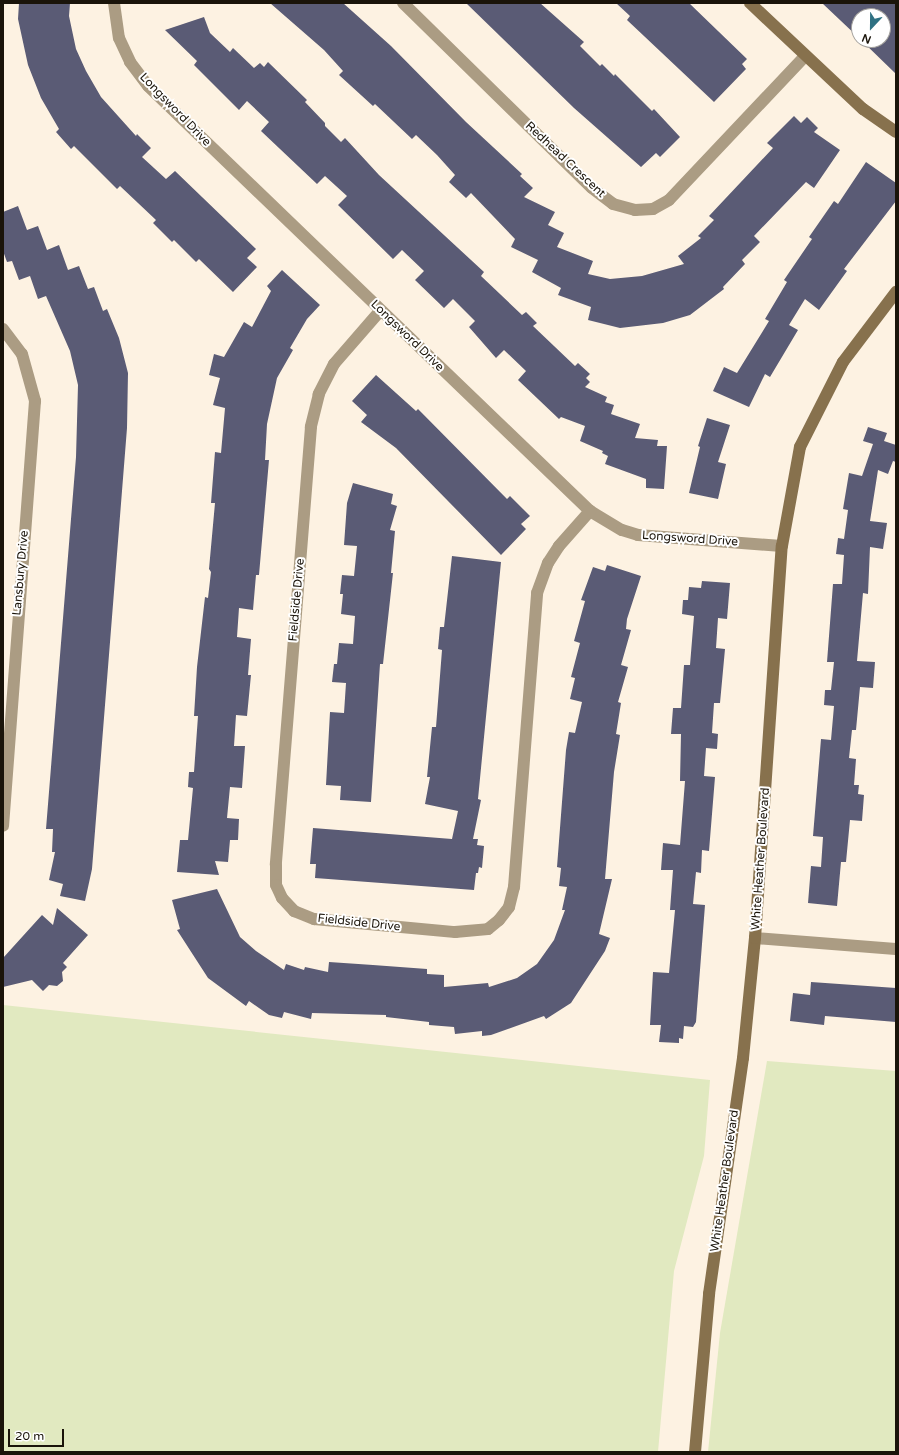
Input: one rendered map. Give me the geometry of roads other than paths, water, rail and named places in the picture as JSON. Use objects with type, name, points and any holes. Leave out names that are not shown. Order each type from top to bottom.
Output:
[{"type":"street","name":"Longsword Drive","points":[[114,3],[119,38],[130,62],[148,86],[380,311],[590,511],[622,530],[643,536],[782,546]]},
{"type":"street","name":"Redhead Crescent","points":[[403,3],[592,188],[613,204],[635,210],[652,209],[669,200],[805,56]]},
{"type":"street","points":[[750,3],[863,109],[896,132]]},
{"type":"street","name":"White Heather Boulevard","points":[[695,1452],[709,1294],[743,1058],[755,938],[782,546],[800,447],[843,362],[894,298]]},
{"type":"street","name":"Fieldside Drive","points":[[380,311],[334,364],[319,394],[311,427],[276,865],[276,885],[282,898],[294,911],[314,919],[455,932],[488,929],[499,920],[509,907],[514,887],[537,592],[548,563],[559,546],[590,511]]},
{"type":"street","name":"Lansbury Drive","points":[[3,329],[22,354],[35,401],[8,668],[3,826]]},
{"type":"street","points":[[755,938],[896,949]]}]
